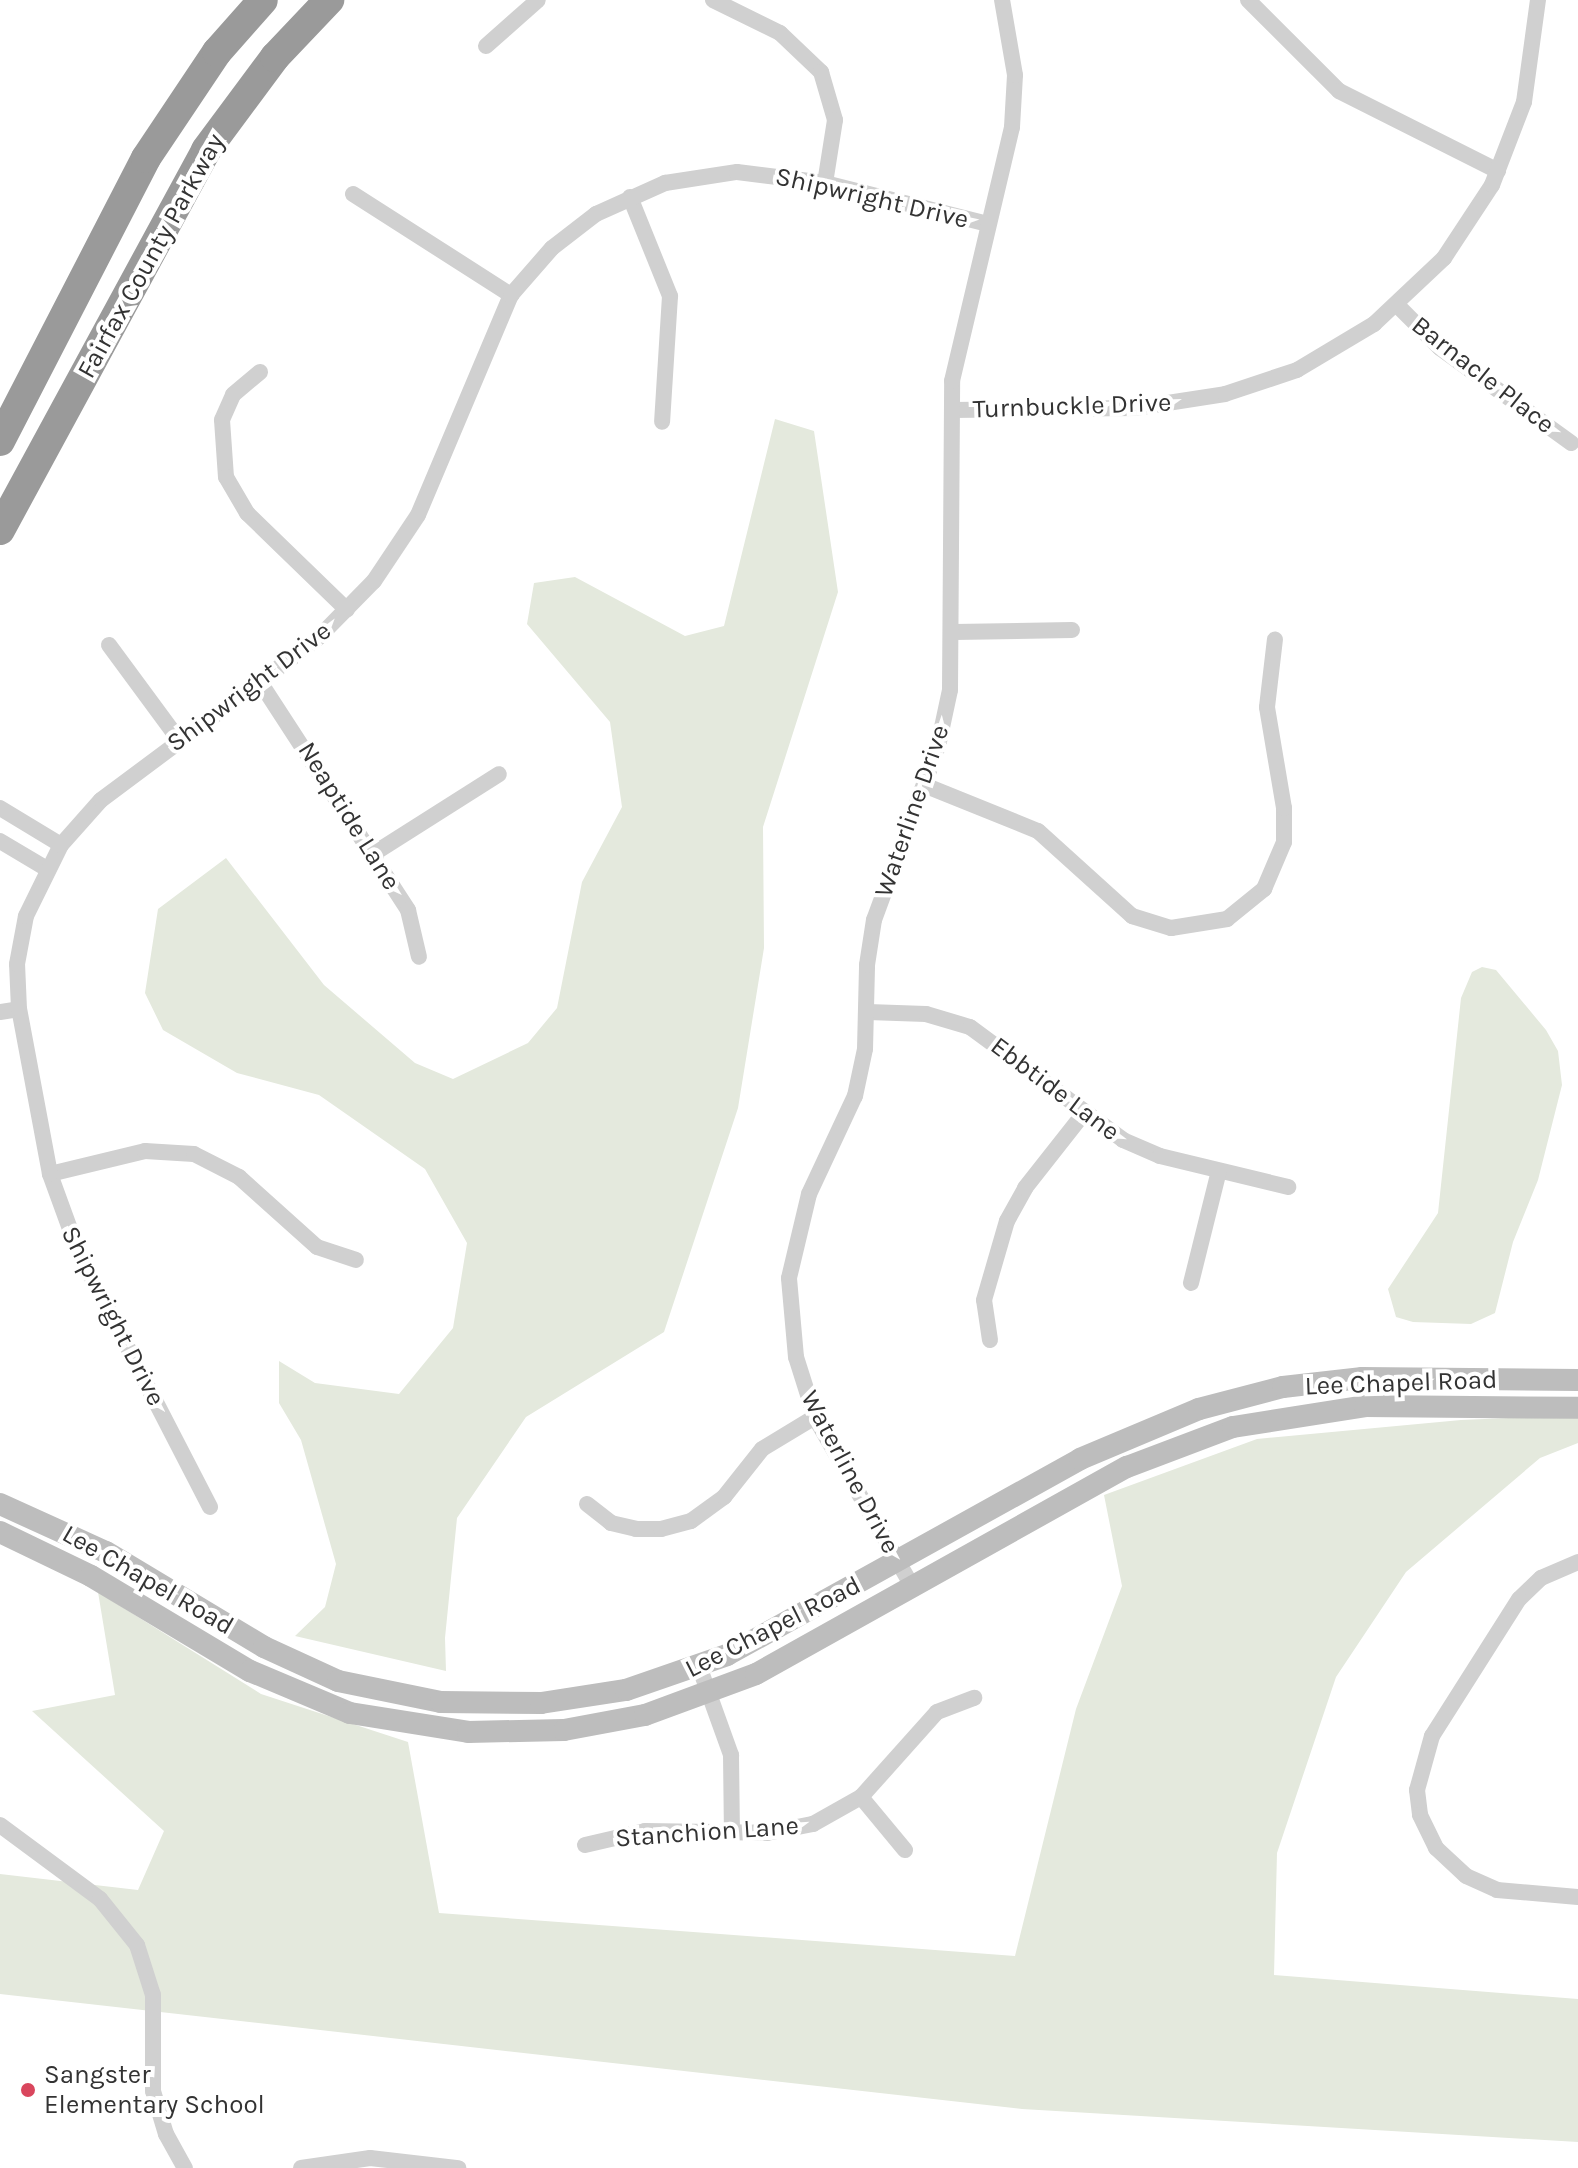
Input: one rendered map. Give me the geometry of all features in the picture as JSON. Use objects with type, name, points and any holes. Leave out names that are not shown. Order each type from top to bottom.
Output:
[{"type":"highway","name":"Fairfax County Parkway","points":[[0,441],[146,158],[217,52],[263,0]]},
{"type":"highway","name":"Fairfax County Parkway","points":[[0,530],[206,150],[275,57],[329,0]]},
{"type":"main road","name":"Lee Chapel Road","points":[[0,1504],[106,1552],[212,1618],[302,1667],[405,1697],[474,1705],[557,1702],[626,1690],[699,1666],[898,1562],[1120,1438],[1240,1397],[1362,1378],[1578,1380]]},
{"type":"main road","name":"Lee Chapel Road","points":[[0,1532],[91,1576],[250,1671],[313,1700],[385,1722],[468,1732],[564,1730],[645,1715],[711,1694],[1127,1467],[1233,1427],[1365,1406],[1578,1408]]},
{"type":"main road","points":[[91,1576],[106,1552]]},
{"type":"street","points":[[486,46],[538,0]]},
{"type":"street","points":[[713,0],[780,33],[821,72],[835,120],[825,183]]},
{"type":"street","name":"Waterline Drive","points":[[912,1586],[815,1417],[792,1335],[791,1260],[809,1194],[855,1096],[868,1012],[867,965],[874,920],[924,785],[950,690],[954,632],[952,410],[959,344],[1015,101],[1012,40],[1002,0]]},
{"type":"street","points":[[1248,0],[1339,91],[1498,171]]},
{"type":"street","name":"Turnbuckle Drive","points":[[952,410],[1135,408],[1225,394],[1314,362],[1397,305],[1444,258],[1498,171],[1524,102],[1538,0]]},
{"type":"street","name":"Shipwright Drive","points":[[210,1507],[78,1251],[50,1174],[19,1009],[19,944],[47,869],[61,845],[101,800],[260,682],[347,610],[382,571],[418,515],[511,295],[572,230],[630,197],[716,173],[825,183],[988,224]]},
{"type":"street","points":[[353,194],[511,295]]},
{"type":"street","points":[[630,197],[670,296],[662,422]]},
{"type":"street","name":"Barnacle Place","points":[[1397,305],[1440,348],[1571,443]]},
{"type":"street","points":[[260,372],[233,395],[222,420],[226,477],[247,513],[347,610]]},
{"type":"street","points":[[954,632],[1072,630]]},
{"type":"street","points":[[924,785],[1029,826],[1117,906],[1148,923],[1194,928],[1227,919],[1264,889],[1284,842],[1284,808],[1267,707],[1275,639]]},
{"type":"street","points":[[109,645],[179,740]]},
{"type":"street","name":"Neaptide Lane","points":[[260,682],[373,854],[413,921],[419,957]]},
{"type":"street","points":[[373,854],[499,774]]},
{"type":"street","points":[[0,808],[61,845]]},
{"type":"street","points":[[0,841],[47,869]]},
{"type":"street","points":[[0,1012],[19,1009]]},
{"type":"street","name":"Ebbtide Lane","points":[[868,1012],[926,1014],[970,1027],[1084,1113],[1137,1147],[1288,1187]]},
{"type":"street","points":[[990,1340],[984,1300],[1007,1221],[1025,1188],[1084,1113]]},
{"type":"street","points":[[50,1174],[145,1151],[194,1154],[232,1172],[317,1247],[356,1260]]},
{"type":"street","points":[[1191,1283],[1219,1171]]},
{"type":"street","points":[[587,1504],[611,1523],[636,1529],[691,1521],[724,1497],[762,1449],[815,1417]]},
{"type":"street","points":[[1578,1562],[1541,1578],[1519,1599],[1432,1736],[1417,1790],[1430,1838],[1466,1876],[1497,1890],[1578,1897]]},
{"type":"street","points":[[699,1666],[731,1755],[732,1832]]},
{"type":"street","name":"Stanchion Lane","points":[[585,1845],[645,1831],[798,1829],[861,1797],[937,1712],[974,1698]]},
{"type":"street","points":[[861,1797],[905,1850]]},
{"type":"street","points":[[0,1825],[100,1899],[137,1945],[153,1995],[153,2091],[166,2134],[185,2168]]},
{"type":"street","points":[[301,2168],[370,2158],[458,2168]]},
{"type":"shaded area","points":[[775,419],[814,431],[838,592],[763,827],[764,948],[738,1108],[664,1332],[526,1417],[457,1518],[445,1638],[446,1671],[295,1636],[325,1607],[336,1564],[301,1440],[279,1403],[279,1361],[315,1383],[399,1394],[453,1328],[467,1243],[425,1169],[319,1095],[237,1073],[163,1030],[145,993],[158,909],[226,858],[324,985],[415,1063],[453,1079],[528,1043],[557,1008],[582,882],[622,807],[610,722],[527,624],[534,583],[575,577],[685,636],[724,626]]},
{"type":"shaded area","points":[[1482,967],[1496,970],[1546,1030],[1558,1051],[1562,1085],[1538,1180],[1513,1242],[1495,1313],[1471,1324],[1413,1322],[1396,1317],[1388,1289],[1438,1213],[1461,998],[1472,972]]},
{"type":"shaded area","points":[[1578,1415],[1578,1443],[1540,1458],[1406,1572],[1336,1677],[1277,1853],[1274,1975],[1578,1999],[1578,2142],[1022,2109],[0,1994],[0,1874],[138,1890],[164,1831],[32,1711],[115,1695],[98,1592],[261,1694],[408,1742],[439,1913],[1015,1956],[1076,1709],[1122,1586],[1104,1495],[1257,1439],[1461,1420]]},
{"type":"place","name":"Sangster Elementary School","points":[[28,2090]]}]
